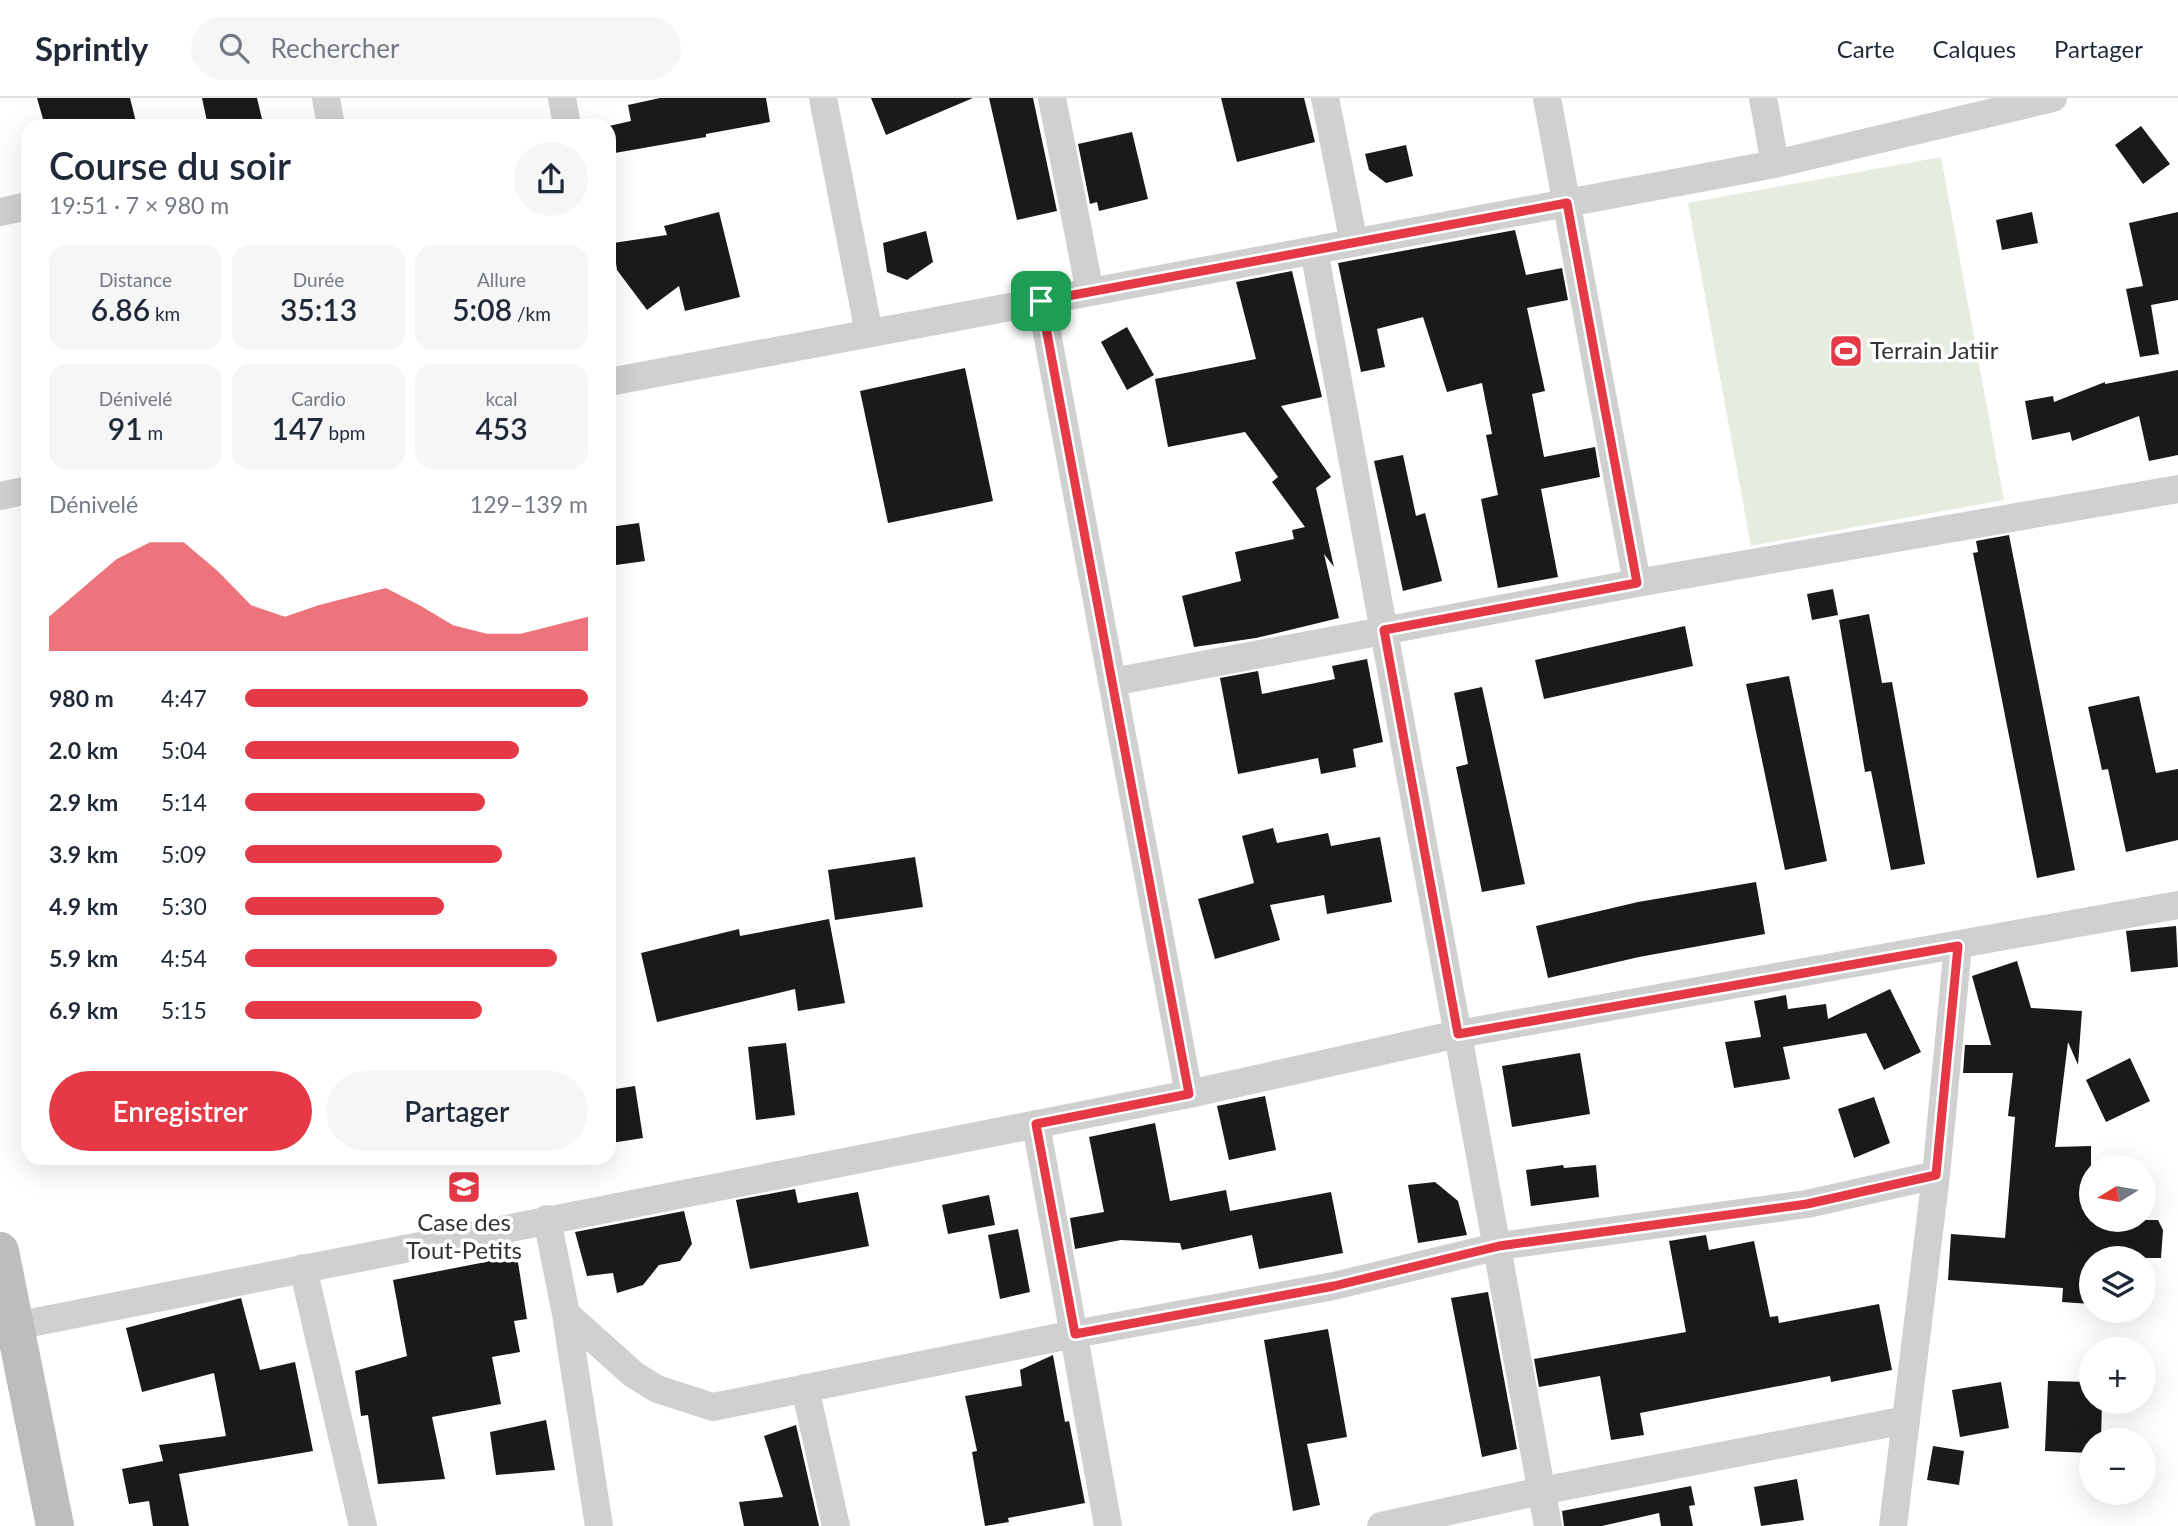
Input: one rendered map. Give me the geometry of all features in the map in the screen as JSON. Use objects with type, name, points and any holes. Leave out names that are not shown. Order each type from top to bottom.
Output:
[{"type":"main road","points":[[0,1251],[55,1526]]},
{"type":"street","points":[[326,98],[330,119]]},
{"type":"street","points":[[562,98],[566,119]]},
{"type":"street","points":[[823,98],[869,333]]},
{"type":"street","points":[[1052,98],[1090,292]]},
{"type":"street","points":[[1325,98],[1354,243]]},
{"type":"street","points":[[1547,98],[1637,583]]},
{"type":"street","points":[[1763,98],[1775,164]]},
{"type":"street","points":[[616,373],[869,333],[1775,164],[2053,98]]},
{"type":"street","points":[[0,212],[21,208]]},
{"type":"street","points":[[1314,250],[1499,1246],[1548,1526]]},
{"type":"street","points":[[1041,301],[1189,1094]]},
{"type":"street","points":[[1112,682],[1637,583],[2178,489]]},
{"type":"street","points":[[0,496],[21,492]]},
{"type":"street","points":[[15,1326],[1189,1094],[1458,1034],[2178,905]]},
{"type":"street","points":[[1893,1526],[1936,1175],[1958,946]]},
{"type":"street","points":[[1036,1124],[1108,1526]]},
{"type":"street","points":[[566,1314],[633,1374],[657,1389],[713,1407],[1075,1334],[1334,1286],[1499,1246],[1807,1204],[1936,1175]]},
{"type":"street","points":[[547,1219],[566,1314],[599,1526]]},
{"type":"street","points":[[303,1268],[363,1526]]},
{"type":"street","points":[[805,1388],[836,1526]]},
{"type":"street","points":[[1381,1526],[1541,1491],[1906,1420]]},
{"type":"shaded area","name":"Terrain Jatiir","points":[[1941,157],[2004,500],[1751,546],[1688,203]]},
{"type":"building","points":[[37,98],[130,98],[135,119],[43,119]]},
{"type":"building","points":[[202,98],[257,98],[262,119],[206,119]]},
{"type":"building","points":[[660,98],[766,98],[770,122],[706,134],[706,137],[616,153],[616,124],[631,121],[628,105]]},
{"type":"building","points":[[871,98],[973,98],[886,135]]},
{"type":"building","points":[[989,98],[1033,98],[1057,211],[1017,220]]},
{"type":"building","points":[[1221,98],[1304,98],[1315,142],[1237,162]]},
{"type":"building","points":[[2141,126],[2170,164],[2143,184],[2115,145]]},
{"type":"building","points":[[1132,132],[1148,199],[1099,211],[1097,202],[1090,204],[1078,144]]},
{"type":"building","points":[[1406,145],[1413,176],[1386,183],[1369,170],[1365,154]]},
{"type":"building","points":[[719,212],[740,297],[685,311],[679,286],[647,310],[617,270],[616,243],[667,235],[664,226]]},
{"type":"building","points":[[2032,212],[2038,243],[2002,250],[1996,220]]},
{"type":"building","points":[[2178,212],[2178,300],[2151,305],[2159,354],[2140,357],[2126,289],[2143,286],[2129,223]]},
{"type":"building","points":[[1515,230],[1526,275],[1562,268],[1568,300],[1527,308],[1545,391],[1532,394],[1544,457],[1595,447],[1600,477],[1541,489],[1558,577],[1498,588],[1481,499],[1498,495],[1486,435],[1492,434],[1482,383],[1447,392],[1423,317],[1377,329],[1385,367],[1361,372],[1338,263]]},
{"type":"building","points":[[926,231],[933,262],[907,280],[887,272],[883,243]]},
{"type":"building","points":[[1292,271],[1322,397],[1281,406],[1331,477],[1316,488],[1334,567],[1324,554],[1339,618],[1256,638],[1194,647],[1182,596],[1241,581],[1235,552],[1294,539],[1292,530],[1305,527],[1272,482],[1278,477],[1245,432],[1168,447],[1155,379],[1256,359],[1236,282]]},
{"type":"building","points":[[1127,327],[1154,375],[1127,390],[1101,342]]},
{"type":"building","points":[[965,368],[993,501],[888,523],[860,391]]},
{"type":"building","points":[[2178,370],[2178,455],[2149,461],[2139,416],[2072,441],[2070,432],[2032,440],[2025,401],[2053,396],[2054,402],[2105,382]]},
{"type":"building","points":[[1403,455],[1416,516],[1425,513],[1442,581],[1403,591],[1374,461]]},
{"type":"building","points":[[639,523],[645,561],[616,565],[616,526]]},
{"type":"building","points":[[2009,535],[2075,870],[2037,878],[1973,553],[1978,552],[1976,541]]},
{"type":"building","points":[[1833,589],[1838,615],[1812,620],[1807,594]]},
{"type":"building","points":[[1869,614],[1882,683],[1892,682],[1925,864],[1891,870],[1871,771],[1865,772],[1839,620]]},
{"type":"building","points":[[1685,626],[1693,666],[1544,699],[1535,660]]},
{"type":"building","points":[[1367,659],[1383,742],[1353,749],[1356,767],[1321,774],[1318,758],[1238,774],[1220,678],[1258,671],[1262,694],[1335,679],[1332,666]]},
{"type":"building","points":[[1789,676],[1827,861],[1785,870],[1746,684]]},
{"type":"building","points":[[1482,687],[1525,884],[1482,892],[1456,767],[1468,764],[1454,693]]},
{"type":"building","points":[[2139,696],[2156,773],[2178,769],[2178,840],[2126,852],[2108,769],[2102,770],[2088,707]]},
{"type":"building","points":[[1273,828],[1277,843],[1328,833],[1331,846],[1380,837],[1392,902],[1327,914],[1324,895],[1270,905],[1280,940],[1215,959],[1198,899],[1254,883],[1242,836]]},
{"type":"building","points":[[915,857],[923,907],[835,920],[828,870]]},
{"type":"building","points":[[1756,882],[1765,934],[1639,957],[1548,978],[1536,926],[1638,902]]},
{"type":"building","points":[[829,919],[845,1003],[798,1011],[795,989],[657,1022],[641,953],[739,929],[740,936]]},
{"type":"building","points":[[2176,926],[2178,967],[2131,972],[2126,931]]},
{"type":"building","points":[[2017,961],[2031,1008],[2082,1011],[2078,1065],[2068,1042],[2055,1147],[2091,1146],[2091,1155],[2079,1155],[2079,1232],[2156,1232],[2156,1220],[2163,1230],[2161,1258],[2156,1258],[2156,1246],[2079,1246],[2079,1303],[2062,1302],[2063,1288],[1948,1280],[1951,1234],[2005,1238],[2015,1117],[2008,1116],[2013,1073],[1963,1073],[1965,1045],[1991,1045],[1972,976]]},
{"type":"building","points":[[1890,989],[1921,1052],[1884,1070],[1866,1033],[1783,1047],[1790,1079],[1734,1088],[1725,1042],[1761,1037],[1754,1001],[1786,995],[1788,1009],[1826,1004],[1828,1019]]},
{"type":"building","points":[[786,1043],[795,1115],[756,1120],[748,1047]]},
{"type":"building","points":[[1580,1053],[1590,1114],[1512,1127],[1502,1066]]},
{"type":"building","points":[[2130,1058],[2150,1101],[2106,1122],[2086,1080]]},
{"type":"building","points":[[635,1086],[643,1138],[616,1142],[616,1089]]},
{"type":"building","points":[[1265,1096],[1276,1150],[1229,1160],[1217,1106]]},
{"type":"building","points":[[1874,1097],[1890,1143],[1854,1158],[1838,1109]]},
{"type":"building","points":[[1155,1123],[1170,1201],[1226,1190],[1230,1211],[1331,1192],[1343,1253],[1259,1269],[1252,1235],[1182,1250],[1180,1243],[1121,1240],[1075,1249],[1070,1218],[1104,1212],[1089,1137]]},
{"type":"building","points":[[1563,1165],[1564,1168],[1596,1165],[1599,1197],[1531,1206],[1526,1170]]},
{"type":"building","points":[[1435,1182],[1458,1201],[1467,1235],[1418,1243],[1408,1185]]},
{"type":"building","points":[[795,1189],[798,1203],[858,1192],[869,1246],[750,1269],[736,1200]]},
{"type":"building","points":[[989,1195],[995,1225],[948,1234],[942,1205]]},
{"type":"building","points":[[684,1211],[692,1244],[680,1261],[659,1265],[643,1285],[617,1293],[613,1273],[587,1276],[575,1232]]},
{"type":"building","points":[[1018,1229],[1030,1292],[1000,1299],[988,1235]]},
{"type":"building","points":[[1706,1235],[1709,1250],[1754,1241],[1770,1317],[1778,1316],[1779,1323],[1879,1304],[1892,1370],[1831,1382],[1830,1376],[1640,1413],[1644,1435],[1611,1440],[1600,1376],[1539,1387],[1534,1359],[1686,1332],[1669,1241]]},
{"type":"building","points":[[517,1256],[527,1319],[514,1321],[520,1352],[492,1357],[501,1404],[432,1417],[445,1479],[378,1484],[368,1415],[361,1416],[355,1371],[407,1356],[393,1280]]},
{"type":"building","points":[[1488,1292],[1517,1449],[1482,1457],[1451,1298]]},
{"type":"building","points":[[241,1298],[260,1370],[295,1362],[313,1451],[179,1474],[189,1526],[153,1526],[149,1501],[129,1504],[122,1469],[163,1461],[159,1445],[226,1436],[214,1373],[142,1392],[126,1328]]},
{"type":"building","points":[[1328,1329],[1347,1437],[1307,1444],[1320,1505],[1293,1511],[1264,1340]]},
{"type":"building","points":[[1053,1355],[1065,1422],[1069,1421],[1085,1503],[1008,1518],[1009,1522],[985,1526],[972,1452],[977,1451],[965,1396],[1022,1386],[1020,1370]]},
{"type":"building","points":[[2048,1381],[2079,1382],[2079,1414],[2102,1414],[2101,1428],[2079,1428],[2079,1452],[2045,1451]]},
{"type":"building","points":[[2001,1382],[2009,1428],[1960,1437],[1952,1390]]},
{"type":"building","points":[[546,1420],[555,1470],[496,1475],[490,1432]]},
{"type":"building","points":[[796,1425],[819,1526],[744,1526],[739,1502],[783,1497],[764,1436]]},
{"type":"building","points":[[1933,1446],[1964,1451],[1959,1485],[1927,1480]]},
{"type":"building","points":[[1797,1479],[1804,1520],[1761,1526],[1754,1487]]},
{"type":"building","points":[[1691,1486],[1695,1505],[1689,1506],[1693,1526],[1661,1526],[1659,1513],[1602,1526],[1564,1526],[1562,1511]]},
{"type":"place","name":"Terrain Jatiir","points":[[1846,351]]},
{"type":"place","name":"Case des Tout-Petits","points":[[464,1187]]},
{"type":"route","points":[[1567,203],[1637,583],[1384,630],[1458,1034],[1958,946],[1936,1175],[1807,1204],[1499,1246],[1334,1286],[1075,1334],[1036,1124],[1189,1094],[1041,301],[1567,203]]}]
